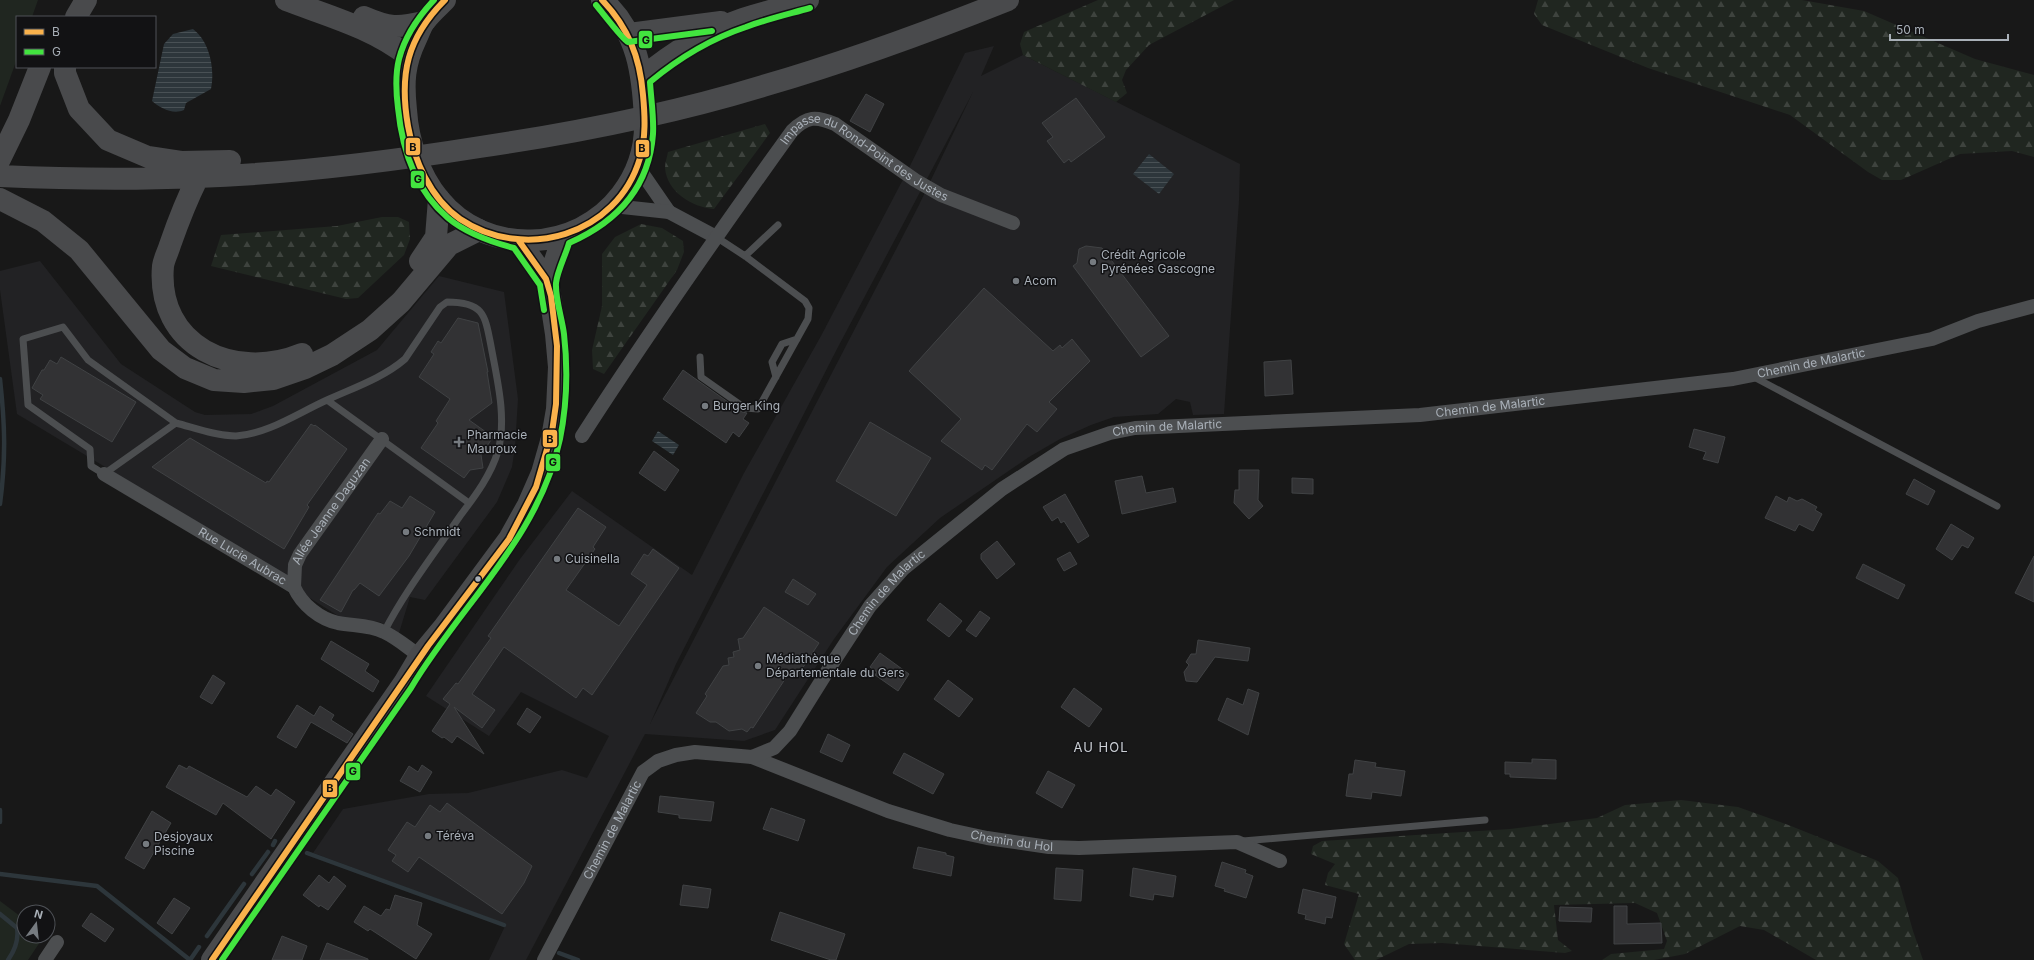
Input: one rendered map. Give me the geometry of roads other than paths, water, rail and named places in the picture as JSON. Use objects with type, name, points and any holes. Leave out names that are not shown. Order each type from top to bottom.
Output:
[{"type":"main road","points":[[61,16],[69,0]]},
{"type":"main road","points":[[77,16],[86,0]]},
{"type":"main road","points":[[286,0],[367,31],[392,43],[408,56]]},
{"type":"main road","points":[[322,0],[384,26],[405,27],[424,22]]},
{"type":"main road","points":[[444,0],[424,22],[408,56],[404,84],[408,135],[424,176],[439,199],[456,216],[479,230],[500,238],[519,241],[544,241],[562,237],[592,224],[613,206],[629,185],[638,167],[645,133],[642,78],[637,55],[629,34],[617,16],[602,0]]},
{"type":"main road","points":[[642,78],[665,58],[685,45],[742,19],[808,0]]},
{"type":"main road","points":[[0,176],[63,179],[198,178],[312,170],[390,161],[534,139],[674,110],[762,87],[848,59],[1008,0]]},
{"type":"main road","points":[[629,34],[742,19]]},
{"type":"main road","points":[[0,159],[19,120],[40,68]]},
{"type":"main road","points":[[65,68],[65,73],[79,109],[108,140],[148,157],[181,162],[282,161],[312,170]]},
{"type":"main road","points":[[198,178],[173,236],[163,265],[164,296],[170,316],[194,345],[208,354],[239,363],[276,362],[317,347],[357,323],[393,294],[416,267],[436,237],[439,199]]},
{"type":"main road","points":[[0,199],[44,221],[79,250],[161,350],[185,368],[214,380],[244,382],[274,379],[305,368],[332,355],[370,330],[401,302],[449,245],[479,230]]},
{"type":"main road","points":[[212,960],[404,683],[420,656],[444,627],[509,539],[528,506],[542,473],[552,438],[557,409],[559,367],[556,334],[548,282],[562,237]]},
{"type":"main road","points":[[519,241],[548,282]]},
{"type":"street","name":"Impasse du Rond-Point des Justes","points":[[582,436],[716,237],[792,131],[800,123],[811,118],[821,118],[835,124],[915,180],[942,195],[1013,223]]},
{"type":"street","points":[[638,167],[669,212]]},
{"type":"street","points":[[613,206],[669,212],[716,237]]},
{"type":"street","name":"Chemin de Malartic","points":[[544,960],[644,772],[658,761],[676,755],[695,752],[752,757],[774,748],[790,731],[870,606],[903,569],[1002,489],[1064,449],[1110,433],[1135,428],[1420,415],[1750,375],[1932,339],[1978,321],[2034,306]]},
{"type":"street","name":"Allée Jeanne Daguzan","points":[[294,587],[295,565],[300,554],[382,440]]},
{"type":"street","name":"Rue Lucie Aubrac","points":[[104,474],[294,587],[299,598],[307,606],[326,619],[338,623],[368,627],[384,632],[420,656]]},
{"type":"street","name":"Chemin du Hol","points":[[752,757],[888,811],[950,830],[987,838],[1049,847],[1079,848],[1237,842],[1280,861]]},
{"type":"street","points":[[45,960],[57,942]]},
{"type":"lane","points":[[744,256],[778,225]]},
{"type":"lane","points":[[700,357],[702,377],[745,408],[758,409],[808,319],[809,308],[805,301],[716,237]]},
{"type":"lane","points":[[176,423],[104,474],[91,466],[90,449],[28,406],[23,339],[63,327],[88,360],[176,423],[214,433],[235,436],[252,434],[267,429],[384,374],[397,366],[405,359],[440,307],[447,302],[476,307],[486,319],[500,396],[501,437],[492,468],[397,607],[384,632]]},
{"type":"lane","points":[[776,377],[772,362],[782,344],[797,339]]},
{"type":"lane","points":[[1750,375],[1997,506]]},
{"type":"lane","points":[[327,400],[469,503]]},
{"type":"lane","points":[[1237,842],[1485,820]]},
{"type":"waterway","points":[[0,379],[4,442],[0,504]]},
{"type":"waterway","points":[[0,810],[0,822]]},
{"type":"waterway","points":[[273,845],[275,841]]},
{"type":"waterway","points":[[252,874],[268,852]]},
{"type":"waterway","points":[[307,853],[504,925]]},
{"type":"waterway","points":[[0,874],[97,886],[190,960],[199,947]]},
{"type":"waterway","points":[[207,936],[244,884]]},
{"type":"waterway","points":[[0,914],[17,928],[16,945],[8,960]]},
{"type":"waterway","points":[[559,953],[578,960]]},
{"type":"place","name":"Crédit Agricole Pyrénées Gascogne","points":[[1093,262]]},
{"type":"place","name":"Acom","points":[[1016,281]]},
{"type":"place","name":"Burger King","points":[[705,406]]},
{"type":"place","name":"Pharmacie Mauroux","points":[[459,442]]},
{"type":"place","name":"Schmidt","points":[[406,532]]},
{"type":"place","name":"Cuisinella","points":[[557,559]]},
{"type":"place","name":"Médiathèque Départementale du Gers","points":[[758,666]]},
{"type":"place","name":"Téréva","points":[[428,836]]},
{"type":"place","name":"Desjoyaux Piscine","points":[[146,844]]},
{"type":"district","name":"AU HOL","points":[[1101,747]]}]
